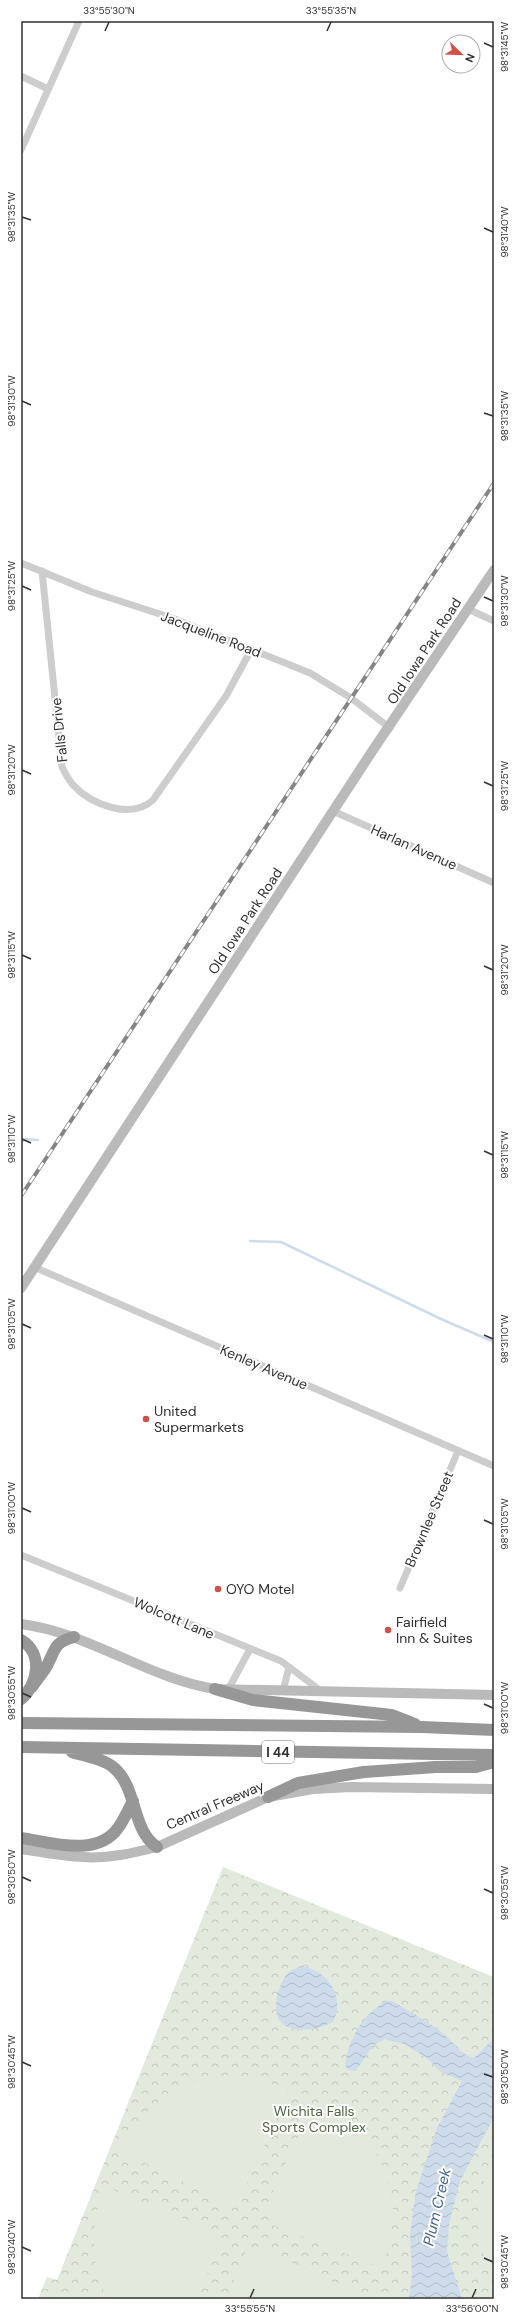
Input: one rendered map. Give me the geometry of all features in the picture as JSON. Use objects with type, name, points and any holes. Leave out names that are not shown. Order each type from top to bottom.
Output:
[{"type":"highway","points":[[21,1699],[32,1687],[45,1668],[55,1646],[63,1640],[74,1637]]},
{"type":"highway","points":[[21,1640],[30,1648],[33,1655],[36,1674],[32,1687]]},
{"type":"highway","points":[[215,1689],[253,1700],[392,1715],[422,1727]]},
{"type":"highway","name":"I 44","points":[[21,1723],[422,1727],[494,1730]]},
{"type":"highway","name":"I 44","points":[[21,1747],[494,1755]]},
{"type":"highway","points":[[62,1748],[112,1766],[122,1777],[133,1801],[145,1836],[157,1847]]},
{"type":"highway","points":[[268,1797],[298,1783],[364,1772],[436,1767],[476,1767],[494,1762]]},
{"type":"highway","points":[[21,1838],[82,1846],[92,1844],[107,1838],[117,1829],[133,1801]]},
{"type":"main road","name":"Old Iowa Park Road","points":[[21,1288],[333,811],[390,728],[494,570]]},
{"type":"main road","points":[[21,1624],[51,1629],[74,1637],[158,1674],[190,1685],[215,1689],[494,1695]]},
{"type":"main road","name":"Central Freeway","points":[[21,1849],[84,1858],[111,1856],[157,1847],[268,1797],[313,1789],[350,1787],[494,1789]]},
{"type":"street","points":[[21,150],[78,21]]},
{"type":"street","points":[[21,76],[48,89]]},
{"type":"street","name":"Jacqueline Road","points":[[21,563],[92,592],[174,619],[325,681],[390,728]]},
{"type":"street","name":"Falls Drive","points":[[42,571],[62,767],[72,784],[87,796],[114,808],[135,810],[147,806],[153,800],[226,696],[251,650]]},
{"type":"street","points":[[468,609],[494,621]]},
{"type":"street","name":"Harlan Avenue","points":[[333,811],[494,883]]},
{"type":"street","name":"Kenley Avenue","points":[[34,1267],[494,1466]]},
{"type":"street","name":"Brownlee Street","points":[[400,1588],[458,1450]]},
{"type":"street","name":"Wolcott Lane","points":[[21,1555],[281,1661],[321,1691]]},
{"type":"street","points":[[228,1690],[250,1649]]},
{"type":"street","points":[[283,1691],[289,1667]]},
{"type":"green space","name":"Wichita Falls Sports Complex","points":[[223,1867],[494,1977],[494,2299],[38,2299],[47,2277],[57,2280]]},
{"type":"green space","points":[[230,2075],[255,2078],[289,2090],[240,2200],[225,2203],[119,2150],[152,2107],[164,2097],[193,2082]]},
{"type":"green space","points":[[314,2102],[328,2109],[352,2125],[371,2146],[379,2158],[385,2172],[393,2206],[393,2224],[382,2268],[272,2225],[264,2211]]},
{"type":"green space","points":[[488,2166],[494,2168],[494,2282],[489,2272],[482,2249],[479,2225],[480,2203]]},
{"type":"green space","points":[[103,2186],[213,2230],[221,2243],[196,2299],[107,2299],[97,2269],[94,2243],[96,2216]]},
{"type":"green space","points":[[261,2248],[368,2299],[226,2299],[246,2251]]},
{"type":"water","points":[[301,1966],[319,1973],[332,1986],[336,1995],[337,2004],[333,2022],[321,2027],[302,2030],[290,2028],[279,2020],[276,2006],[282,1982],[290,1971]]},
{"type":"water","name":"Plum Creek","points":[[386,2001],[392,2001],[422,2019],[440,2031],[465,2054],[474,2058],[494,2038],[494,2117],[460,2181],[449,2224],[447,2252],[462,2299],[409,2299],[412,2275],[410,2234],[416,2191],[437,2128],[462,2081],[439,2071],[427,2058],[404,2044],[384,2039],[372,2047],[356,2071],[348,2070],[345,2065],[349,2046],[358,2028],[370,2013]]},
{"type":"waterway","points":[[21,1142],[26,1139],[38,1140]]},
{"type":"waterway","points":[[250,1241],[281,1242],[441,1319],[494,1342]]},
{"type":"railway","points":[[21,1196],[494,483]]},
{"type":"place","name":"United Supermarkets","points":[[146,1419]]},
{"type":"place","name":"OYO Motel","points":[[218,1589]]},
{"type":"place","name":"Fairfield Inn & Suites","points":[[388,1630]]}]
